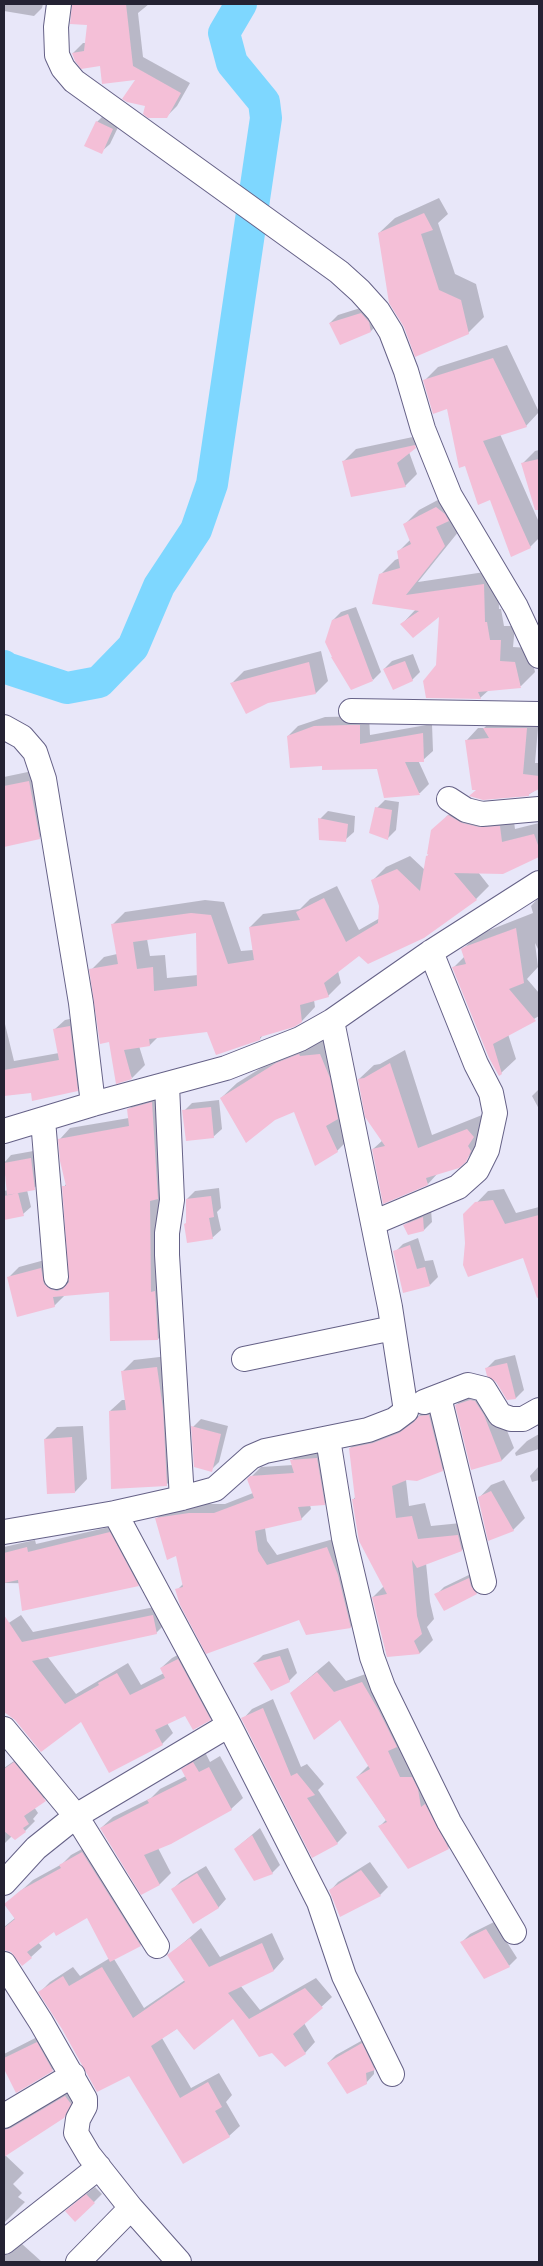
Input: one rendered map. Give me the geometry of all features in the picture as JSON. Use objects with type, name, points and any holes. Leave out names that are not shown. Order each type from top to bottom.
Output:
[{"type":"street","points":[[59,4],[55,40],[57,54],[63,68],[74,81],[339,272],[372,304],[391,332],[406,371],[423,429],[450,496],[516,607],[539,656]]},
{"type":"street","points":[[351,711],[539,714]]},
{"type":"street","points":[[4,726],[22,737],[35,752],[44,779],[81,1003],[93,1104]]},
{"type":"street","points":[[449,799],[466,810],[482,814],[539,809]]},
{"type":"street","points":[[4,1131],[93,1104],[167,1086],[226,1068],[300,1039],[332,1022],[431,952],[539,883]]},
{"type":"street","points":[[373,1223],[435,1199],[458,1187],[477,1170],[487,1150],[494,1120],[495,1112],[491,1093],[476,1064],[431,952]]},
{"type":"street","points":[[332,1022],[393,1328],[406,1411]]},
{"type":"street","points":[[167,1086],[172,1200],[167,1233],[167,1255],[182,1498]]},
{"type":"street","points":[[43,1120],[56,1277]]},
{"type":"street","points":[[244,1359],[393,1328]]},
{"type":"street","points":[[4,1532],[115,1513],[182,1498],[215,1488],[251,1457],[258,1454],[382,1425],[394,1420],[406,1411],[468,1385],[484,1389],[500,1415],[510,1419],[523,1419],[539,1410]]},
{"type":"street","points":[[439,1397],[484,1582]]},
{"type":"street","points":[[328,1439],[344,1538],[372,1657],[383,1687],[449,1822],[514,1932]]},
{"type":"street","points":[[115,1513],[229,1725],[319,1902],[344,1976],[392,2074]]},
{"type":"street","points":[[4,1882],[36,1848],[76,1816],[229,1725]]},
{"type":"street","points":[[4,1729],[76,1816],[157,1946]]},
{"type":"street","points":[[4,1964],[73,2075],[85,2099],[85,2106],[78,2119],[76,2133],[99,2167],[131,2208],[179,2262]]},
{"type":"street","points":[[4,2116],[73,2075]]},
{"type":"street","points":[[4,2242],[99,2167]]},
{"type":"street","points":[[78,2262],[131,2208]]},
{"type":"building","points":[[72,4],[126,4],[133,66],[181,93],[167,118],[148,118],[143,114],[145,106],[122,99],[135,80],[102,84],[100,66],[81,69],[72,53],[84,51],[87,25],[70,24]]},
{"type":"building","points":[[96,121],[113,129],[102,154],[84,146]]},
{"type":"building","points":[[424,213],[433,230],[421,234],[439,290],[461,300],[469,334],[415,357],[404,327],[389,303],[378,233]]},
{"type":"building","points":[[361,313],[369,322],[371,332],[340,345],[329,323]]},
{"type":"building","points":[[493,358],[527,427],[483,441],[531,548],[511,557],[490,500],[478,505],[465,466],[459,468],[447,409],[433,414],[423,380]]},
{"type":"building","points":[[415,445],[416,448],[397,463],[406,487],[351,497],[342,461]]},
{"type":"building","points":[[539,459],[539,510],[535,510],[521,463]]},
{"type":"building","points":[[436,507],[445,514],[449,521],[436,527],[445,546],[406,595],[484,584],[485,622],[487,622],[490,640],[501,640],[500,661],[515,662],[521,688],[478,692],[481,699],[426,698],[423,681],[436,665],[439,617],[413,638],[400,624],[419,611],[372,604],[379,574],[400,568],[397,551],[411,544],[403,524]]},
{"type":"building","points":[[348,614],[373,681],[351,690],[331,657],[325,642],[332,620]]},
{"type":"building","points":[[405,661],[413,681],[393,690],[383,669]]},
{"type":"building","points":[[309,662],[316,694],[268,703],[246,714],[230,683]]},
{"type":"building","points":[[360,725],[360,744],[423,733],[424,762],[405,762],[420,795],[384,798],[377,769],[322,770],[322,766],[290,768],[287,736],[314,726]]},
{"type":"building","points":[[483,728],[527,728],[523,774],[539,776],[539,789],[529,794],[529,796],[483,800],[469,796],[476,790],[472,790],[465,740],[489,738]]},
{"type":"building","points":[[29,781],[40,839],[4,847],[4,786]]},
{"type":"building","points":[[375,807],[392,810],[388,840],[369,833]]},
{"type":"building","points":[[448,815],[462,823],[479,827],[500,826],[502,842],[534,834],[539,848],[539,857],[503,874],[454,873],[477,900],[424,938],[368,964],[359,956],[324,983],[329,997],[300,1005],[302,1022],[294,1027],[260,1037],[260,1040],[216,1055],[207,1032],[149,1039],[150,1046],[124,1050],[132,1079],[116,1084],[109,1042],[100,1044],[89,969],[118,964],[111,924],[191,913],[211,915],[228,964],[254,960],[249,927],[300,920],[296,912],[324,898],[346,942],[378,923],[379,906],[371,880],[397,869],[420,891],[426,856],[429,855],[427,854],[431,830]],"holes":[[[196,933],[197,986],[154,991],[153,967],[137,969],[133,942]]]},
{"type":"building","points":[[318,818],[348,824],[346,842],[319,840]]},
{"type":"building","points":[[516,928],[524,983],[509,989],[536,1021],[493,1044],[502,1074],[499,1076],[489,1058],[452,967],[466,964],[461,949],[464,947]]},
{"type":"building","points":[[70,1026],[78,1091],[32,1101],[31,1093],[4,1096],[4,1070],[59,1060],[53,1029]]},
{"type":"building","points":[[299,1054],[300,1056],[320,1054],[330,1078],[338,1119],[326,1126],[338,1152],[315,1166],[294,1112],[275,1120],[246,1143],[220,1098],[276,1063]]},
{"type":"building","points":[[390,1063],[418,1148],[467,1129],[474,1137],[468,1146],[471,1151],[466,1162],[459,1168],[426,1178],[428,1185],[383,1204],[372,1149],[385,1146],[365,1117],[358,1079],[364,1078]]},
{"type":"building","points":[[152,1102],[158,1199],[150,1201],[151,1292],[155,1291],[158,1340],[110,1341],[109,1292],[53,1297],[55,1307],[17,1317],[7,1277],[41,1268],[44,1284],[50,1289],[57,1291],[63,1289],[69,1282],[62,1186],[66,1186],[60,1161],[58,1139],[129,1126],[127,1109]]},
{"type":"building","points":[[211,1107],[214,1138],[186,1141],[182,1110]]},
{"type":"building","points":[[31,1158],[35,1190],[7,1195],[4,1163]]},
{"type":"building","points":[[18,1193],[24,1216],[4,1220],[4,1196]]},
{"type":"building","points":[[211,1196],[214,1217],[209,1218],[213,1239],[187,1243],[184,1224],[186,1223],[186,1199]]},
{"type":"building","points":[[493,1200],[505,1224],[539,1215],[539,1297],[537,1298],[523,1258],[468,1277],[463,1265],[465,1243],[463,1214],[475,1202]]},
{"type":"building","points":[[423,1217],[424,1231],[408,1235],[403,1225]]},
{"type":"building","points":[[410,1245],[417,1269],[425,1267],[430,1286],[403,1293],[393,1251]]},
{"type":"building","points":[[507,1363],[516,1399],[507,1400],[496,1382],[487,1376],[485,1368]]},
{"type":"building","points":[[157,1367],[163,1409],[167,1486],[111,1489],[109,1411],[126,1410],[121,1371]]},
{"type":"building","points":[[470,1400],[475,1401],[484,1415],[502,1461],[471,1470],[455,1405]]},
{"type":"building","points":[[429,1415],[443,1471],[417,1481],[407,1480],[392,1486],[396,1518],[412,1516],[418,1539],[458,1535],[462,1551],[417,1568],[412,1560],[417,1616],[422,1634],[414,1641],[420,1654],[387,1657],[372,1597],[387,1594],[359,1541],[352,1499],[355,1499],[349,1448],[373,1443],[399,1433],[419,1416]]},
{"type":"building","points":[[191,1426],[221,1434],[212,1472],[194,1467]]},
{"type":"building","points":[[72,1437],[75,1493],[47,1494],[44,1439]]},
{"type":"building","points":[[317,1458],[325,1505],[298,1507],[302,1520],[255,1531],[258,1551],[267,1565],[327,1547],[338,1575],[351,1628],[306,1635],[299,1620],[206,1654],[180,1605],[175,1589],[183,1587],[176,1556],[167,1560],[155,1518],[189,1513],[214,1513],[254,1498],[247,1479],[250,1476],[294,1473],[290,1460]]},
{"type":"building","points":[[491,1491],[514,1531],[488,1541],[478,1497]]},
{"type":"building","points":[[110,1532],[139,1586],[22,1611],[18,1580],[4,1583],[4,1553],[27,1547],[28,1552]]},
{"type":"building","points":[[469,1578],[471,1586],[477,1594],[444,1611],[434,1594]]},
{"type":"building","points":[[4,1615],[22,1642],[153,1615],[157,1634],[32,1661],[65,1704],[117,1673],[130,1695],[165,1678],[160,1668],[178,1659],[211,1720],[193,1730],[185,1716],[155,1730],[163,1745],[109,1773],[81,1722],[41,1752],[15,1720],[4,1712]]},
{"type":"building","points":[[280,1656],[290,1682],[271,1691],[253,1663]]},
{"type":"building","points":[[317,1672],[334,1692],[362,1682],[397,1747],[388,1751],[400,1777],[412,1777],[418,1789],[421,1807],[425,1804],[449,1849],[408,1869],[378,1826],[387,1822],[356,1777],[370,1769],[340,1720],[314,1740],[290,1693]]},
{"type":"building","points":[[263,1708],[291,1776],[297,1773],[315,1795],[307,1798],[338,1844],[312,1858],[241,1718]]},
{"type":"building","points":[[14,1762],[46,1801],[24,1816],[29,1824],[23,1828],[26,1832],[15,1840],[4,1831],[4,1769]]},
{"type":"building","points":[[193,1762],[199,1772],[209,1767],[232,1810],[171,1844],[144,1855],[160,1885],[141,1895],[100,1828],[149,1803],[147,1800],[187,1780],[181,1769]]},
{"type":"building","points":[[252,1835],[273,1874],[254,1881],[234,1849]]},
{"type":"building","points":[[82,1852],[141,1946],[110,1962],[87,1918],[56,1936],[54,1932],[27,1952],[32,1958],[22,1966],[11,1952],[4,1950],[4,1928],[15,1919],[4,1904],[21,1890],[61,1868],[59,1865]]},
{"type":"building","points":[[361,1870],[381,1896],[340,1917],[329,1890]]},
{"type":"building","points":[[197,1873],[219,1908],[193,1924],[171,1889]]},
{"type":"building","points":[[486,1929],[510,1967],[484,1979],[460,1942]]},
{"type":"building","points":[[190,1938],[209,1967],[262,1943],[274,1971],[228,1993],[249,2019],[305,1988],[323,2008],[293,2034],[306,2054],[285,2067],[272,2053],[259,2057],[233,2019],[194,2050],[177,2029],[151,2046],[180,2098],[208,2082],[222,2107],[215,2111],[230,2137],[183,2164],[129,2076],[97,2092],[62,2029],[38,1992],[63,1976],[69,1986],[102,1967],[133,2018],[185,1982],[167,1955]]},
{"type":"building","points":[[37,2042],[53,2071],[16,2093],[4,2069],[4,2058]]},
{"type":"building","points":[[362,2043],[375,2070],[366,2073],[367,2084],[347,2094],[327,2063]]},
{"type":"building","points":[[65,2096],[71,2104],[64,2118],[4,2157],[4,2130],[11,2128]]},
{"type":"building","points":[[86,2194],[95,2203],[75,2222],[65,2211]]},
{"type":"waterway","points":[[4,666],[67,688],[99,682],[133,647],[159,586],[196,530],[212,484],[266,118],[264,102],[232,63],[224,33],[241,4]]}]
